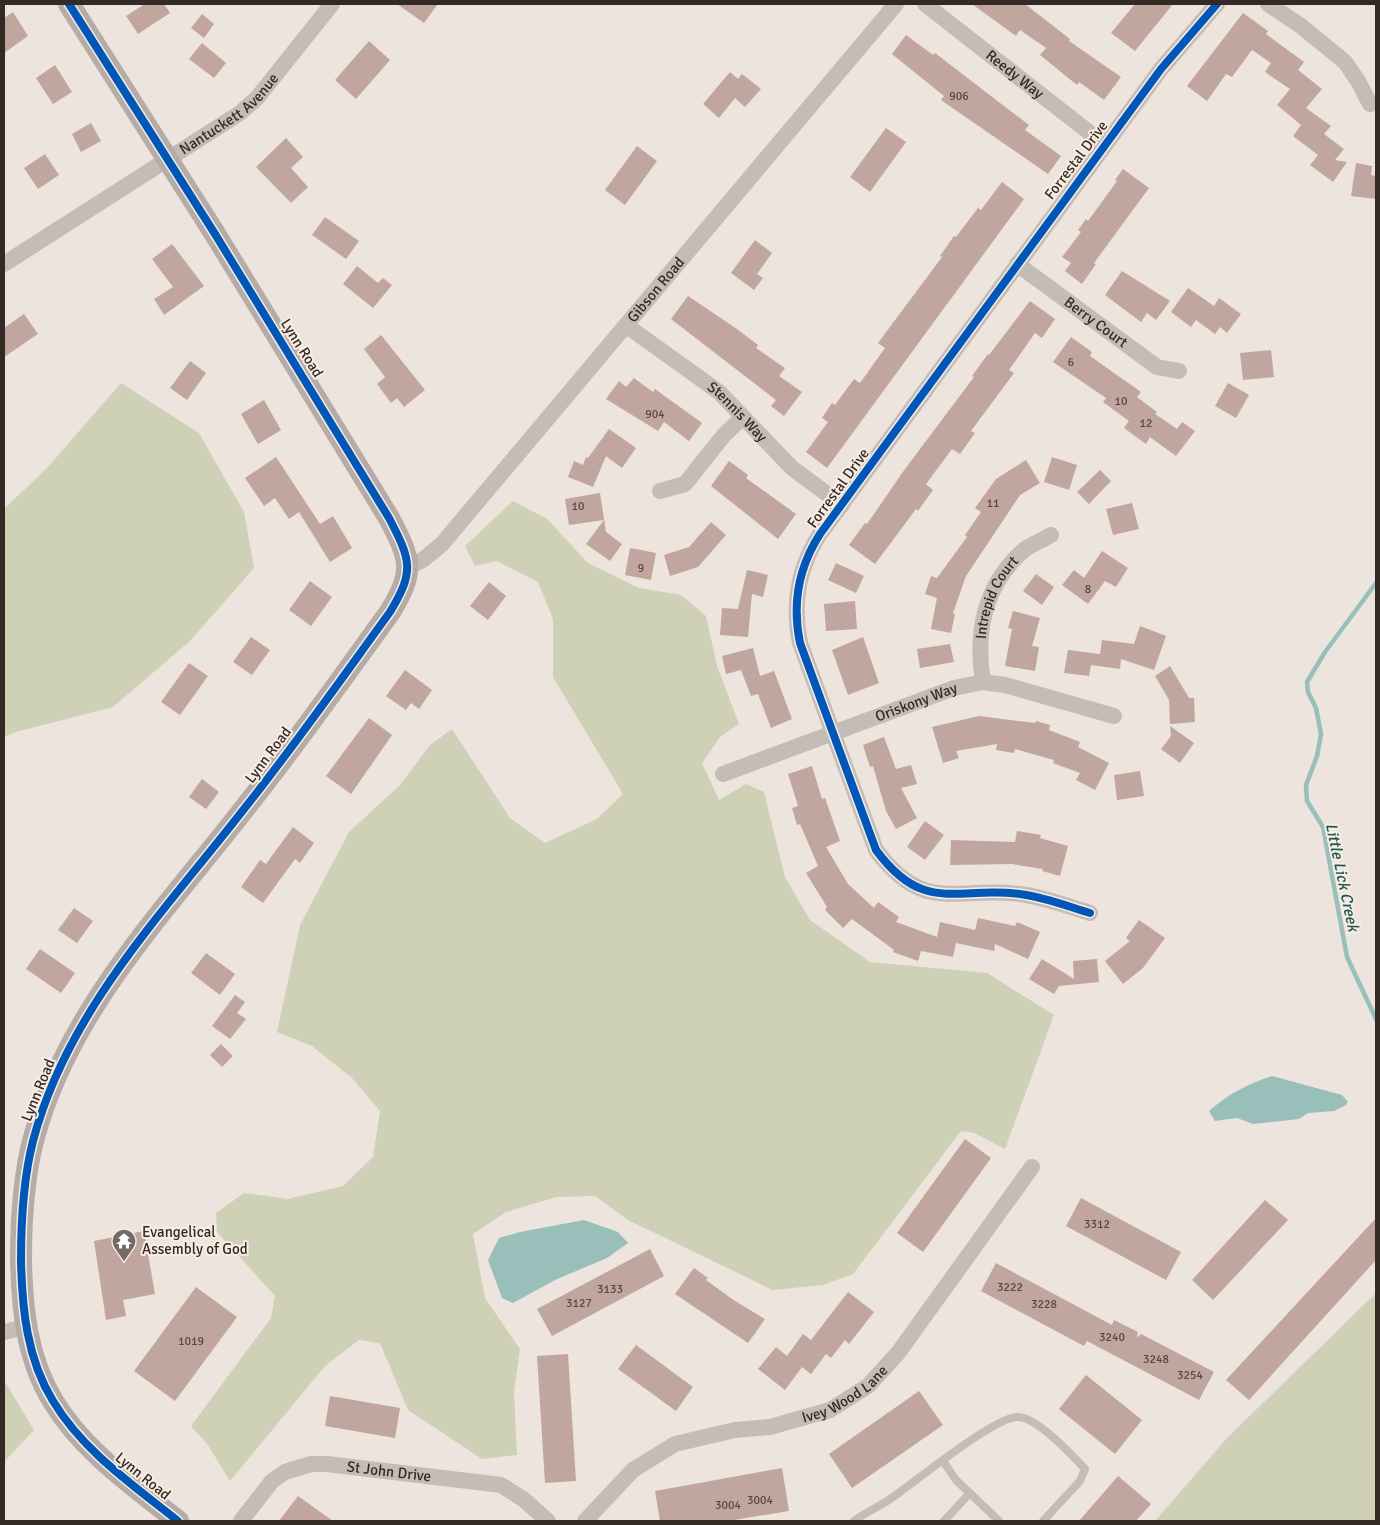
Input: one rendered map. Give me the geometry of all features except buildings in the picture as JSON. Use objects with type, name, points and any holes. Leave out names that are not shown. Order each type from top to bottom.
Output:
[{"type":"street","name":"Lynn Road","points":[[69,4],[389,518],[406,555],[408,568],[404,588],[390,612],[268,778],[135,946],[95,1002],[43,1108],[28,1166],[22,1236],[23,1310],[31,1351],[40,1377],[52,1400],[68,1423],[99,1457],[178,1521]]},
{"type":"street","name":"Nantuckett Avenue","points":[[4,264],[222,127],[257,98],[332,4]]},
{"type":"street","name":"Gibson Road","points":[[408,568],[424,560],[442,544],[896,4]]},
{"type":"street","name":"Reedy Way","points":[[924,4],[1104,144]]},
{"type":"street","name":"Forrestal Drive","points":[[1090,913],[1039,897],[1020,894],[943,894],[910,883],[887,865],[876,850],[800,643],[796,603],[799,580],[807,557],[842,505],[1160,69],[1217,4]]},
{"type":"street","points":[[1268,4],[1301,26],[1345,62],[1370,104]]},
{"type":"street","name":"Berry Court","points":[[1017,264],[1157,367],[1178,371]]},
{"type":"street","name":"Stennis Way","points":[[627,326],[719,392],[792,468],[842,505]]},
{"type":"street","points":[[660,491],[685,484],[724,435],[743,417]]},
{"type":"street","name":"Intrepid Court","points":[[983,682],[979,649],[981,625],[993,589],[1025,550],[1051,535]]},
{"type":"street","name":"Oriskony Way","points":[[723,774],[954,688],[983,682],[1005,685],[1114,716]]},
{"type":"street","name":"Ivey Wood Lane","points":[[586,1521],[633,1470],[675,1444],[727,1432],[795,1421],[830,1410],[868,1386],[898,1353],[1032,1167]]},
{"type":"street","points":[[4,1332],[26,1328]]},
{"type":"street","name":"St John Drive","points":[[241,1521],[272,1482],[285,1472],[297,1467],[327,1464],[501,1485],[524,1499],[548,1521]]},
{"type":"lane","points":[[854,1521],[891,1499],[1000,1422],[1016,1417],[1027,1419],[1066,1449],[1085,1469],[1080,1480],[1043,1521]]},
{"type":"lane","points":[[943,1461],[956,1480],[998,1521]]},
{"type":"lane","points":[[944,1521],[970,1493]]},
{"type":"green space","points":[[121,383],[199,433],[244,512],[254,568],[190,641],[113,707],[16,732],[4,737],[4,509],[48,467]]},
{"type":"green space","points":[[513,501],[547,519],[588,563],[639,588],[681,595],[706,616],[717,666],[739,724],[720,737],[702,763],[719,800],[746,784],[764,792],[785,877],[810,920],[870,962],[987,973],[1054,1015],[1005,1149],[974,1133],[961,1131],[853,1274],[823,1285],[773,1290],[628,1220],[595,1196],[556,1197],[506,1212],[473,1234],[485,1298],[520,1349],[514,1392],[517,1455],[482,1459],[408,1410],[380,1343],[359,1340],[325,1366],[230,1481],[208,1445],[191,1426],[271,1318],[275,1296],[217,1232],[216,1213],[244,1193],[288,1199],[343,1186],[373,1157],[380,1111],[352,1078],[312,1046],[277,1032],[300,925],[349,832],[400,785],[430,745],[452,729],[510,818],[545,843],[597,819],[623,794],[553,677],[553,619],[538,582],[497,561],[475,566],[465,546]]},
{"type":"green space","points":[[1376,1293],[1376,1521],[1155,1521],[1228,1437]]},
{"type":"green space","points":[[4,1380],[34,1430],[4,1462]]},
{"type":"water","points":[[1272,1076],[1342,1095],[1348,1102],[1334,1111],[1308,1113],[1299,1119],[1253,1124],[1237,1118],[1215,1121],[1209,1111],[1223,1099],[1255,1082]]},
{"type":"water","points":[[584,1220],[618,1232],[628,1243],[607,1258],[555,1280],[513,1303],[502,1298],[488,1260],[499,1238],[520,1232]]},
{"type":"waterway","name":"Little Lick Creek","points":[[1376,583],[1325,652],[1307,682],[1308,692],[1316,708],[1321,734],[1317,756],[1306,785],[1307,801],[1323,827],[1347,957],[1376,1019]]},
{"type":"cycle path","points":[[69,4],[215,234],[389,518],[406,555],[407,565],[403,586],[390,612],[282,761],[151,925],[121,965],[94,1006],[69,1049],[49,1094],[33,1141],[23,1200],[21,1260],[25,1315],[37,1368],[53,1401],[79,1436],[110,1466],[178,1521]]},
{"type":"cycle path","points":[[1090,913],[1029,895],[997,892],[959,894],[926,890],[910,883],[893,870],[876,850],[800,643],[797,600],[806,560],[820,534],[1161,69],[1217,4]]},
{"type":"place","name":"Evangelical Assembly of God","points":[[124,1262]]}]
